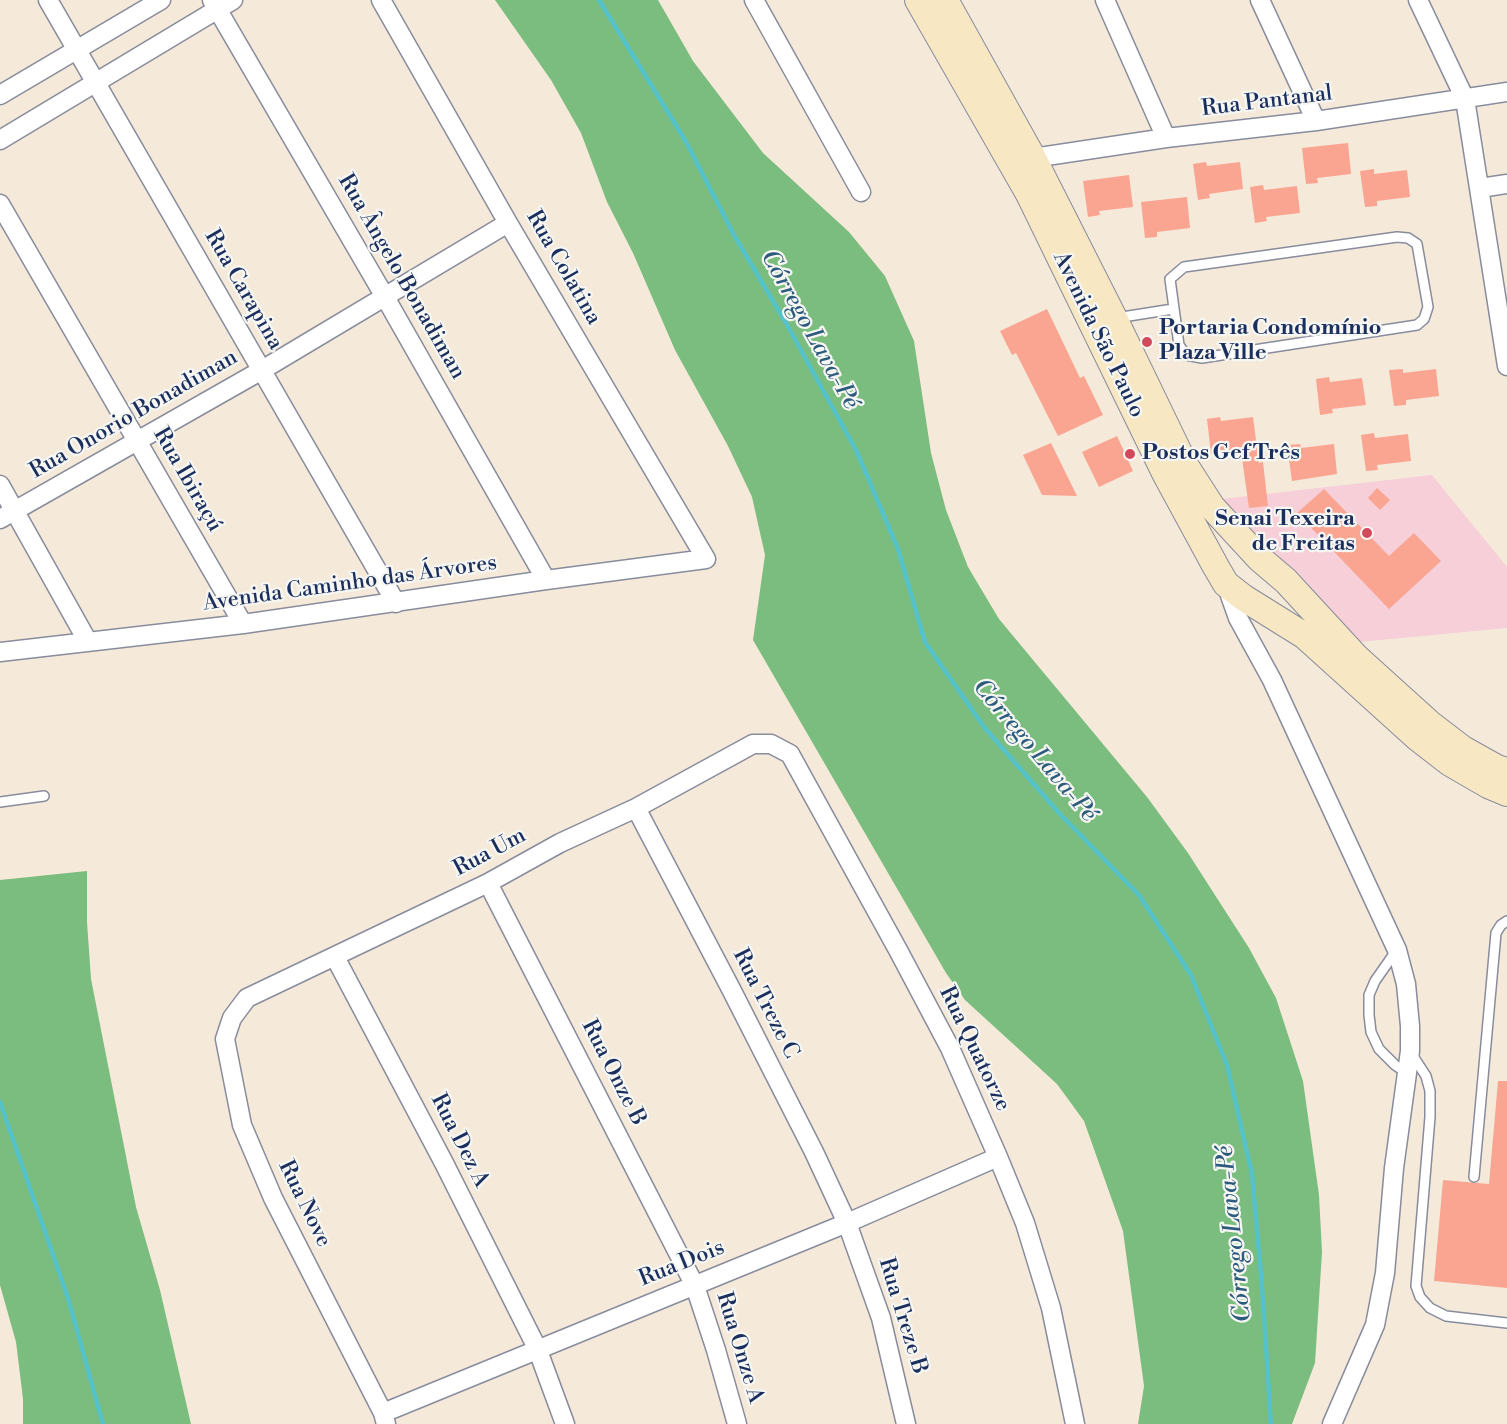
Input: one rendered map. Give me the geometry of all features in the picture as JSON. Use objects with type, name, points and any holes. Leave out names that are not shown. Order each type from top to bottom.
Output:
[{"type":"street","name":"Rua Carapina","points":[[48,0],[396,603]]},
{"type":"street","points":[[0,95],[161,0]]},
{"type":"street","points":[[0,140],[215,5],[233,0]]},
{"type":"street","name":"Rua Colatina","points":[[381,0],[706,559]]},
{"type":"street","points":[[754,0],[861,192]]},
{"type":"street","name":"Avenida São Paulo","points":[[918,0],[1029,194],[1165,473],[1226,584],[1305,636],[1419,740],[1450,763],[1507,793]]},
{"type":"street","name":"Avenida São Paulo","points":[[945,0],[1033,158],[1185,465],[1212,507],[1259,558],[1286,581],[1357,658],[1429,723],[1463,748],[1497,768],[1507,771]]},
{"type":"street","points":[[1105,0],[1166,138]]},
{"type":"street","points":[[1260,0],[1316,121]]},
{"type":"street","points":[[1418,0],[1464,99],[1502,296],[1507,366]]},
{"type":"street","name":"Rua Ângelo Bonadiman","points":[[215,5],[546,580]]},
{"type":"street","name":"Rua Pantanal","points":[[1033,158],[1166,138],[1316,121],[1507,92]]},
{"type":"street","points":[[1480,188],[1507,184]]},
{"type":"street","name":"Rua Ibiraçú","points":[[0,204],[243,624]]},
{"type":"street","name":"Rua Onorio Bonadiman","points":[[8,515],[261,370],[508,222]]},
{"type":"street","points":[[0,485],[8,515],[88,642]]},
{"type":"street","points":[[1259,558],[1252,559],[1239,567],[1226,584],[1238,618],[1272,680],[1397,950],[1406,984],[1410,1026],[1410,1051],[1394,1168],[1385,1273],[1375,1325],[1332,1424]]},
{"type":"street","name":"Avenida Caminho das Árvores","points":[[0,652],[243,624],[706,559]]},
{"type":"street","points":[[1255,648],[1257,635],[1269,612],[1284,593],[1286,581]]},
{"type":"street","name":"Rua Um","points":[[247,998],[489,883],[560,843],[636,808],[753,744]]},
{"type":"street","name":"Rua Quatorze","points":[[753,744],[771,744],[790,754],[950,1048],[1025,1223],[1051,1308],[1075,1424]]},
{"type":"street","name":"Rua Treze C","points":[[636,808],[736,999],[847,1223]]},
{"type":"street","name":"Rua Onze B","points":[[489,883],[695,1286]]},
{"type":"street","name":"Rua Dez A","points":[[335,957],[444,1163],[537,1348],[565,1424]]},
{"type":"street","name":"Rua Nove","points":[[247,998],[232,1018],[225,1039],[242,1125],[273,1198],[385,1419]]},
{"type":"street","name":"Rua Dois","points":[[385,1419],[537,1348],[695,1286],[998,1157]]},
{"type":"street","name":"Rua Treze B","points":[[847,1223],[881,1318],[906,1424]]},
{"type":"street","name":"Rua Onze A","points":[[695,1286],[737,1424]]},
{"type":"lane","points":[[1397,237],[1408,238],[1417,244],[1428,307],[1424,320],[1417,325],[1202,358],[1186,355],[1179,345],[1173,309],[1170,279],[1184,267],[1397,237]]},
{"type":"lane","points":[[1114,318],[1173,309]]},
{"type":"lane","points":[[0,802],[44,796]]},
{"type":"lane","points":[[1474,1177],[1496,933],[1507,921]]},
{"type":"lane","points":[[1397,950],[1375,981],[1369,995],[1369,1015],[1371,1032],[1379,1049],[1407,1073]]},
{"type":"lane","points":[[1410,1051],[1426,1076],[1430,1091],[1430,1117],[1416,1286],[1420,1297],[1430,1308],[1446,1316],[1507,1323]]},
{"type":"shaded area","name":"Senai Texeira de Freitas","points":[[1432,475],[1507,567],[1507,628],[1359,642],[1222,499]]},
{"type":"green space","points":[[495,0],[658,0],[693,61],[763,153],[849,232],[885,276],[914,341],[931,453],[946,510],[968,567],[999,619],[1147,797],[1188,853],[1249,948],[1276,998],[1303,1081],[1319,1195],[1322,1252],[1315,1363],[1292,1424],[1138,1424],[1144,1386],[1123,1231],[1084,1121],[1057,1084],[965,1000],[946,973],[753,640],[765,555],[752,497],[728,446],[675,350],[633,253],[607,202],[581,133],[551,80]]},
{"type":"green space","points":[[87,871],[87,922],[91,979],[136,1207],[160,1290],[191,1424],[23,1424],[23,1399],[16,1342],[0,1285],[0,880]]},
{"type":"building","points":[[1348,143],[1351,174],[1317,178],[1318,183],[1306,184],[1302,148]]},
{"type":"building","points":[[1206,162],[1207,166],[1240,162],[1243,189],[1209,194],[1210,198],[1198,200],[1193,164]]},
{"type":"building","points":[[1374,169],[1374,174],[1407,170],[1410,197],[1377,201],[1377,206],[1365,207],[1360,171]]},
{"type":"building","points":[[1129,175],[1133,207],[1099,211],[1100,215],[1088,217],[1083,181]]},
{"type":"building","points":[[1263,185],[1264,190],[1297,186],[1300,213],[1266,217],[1267,221],[1255,223],[1250,187]]},
{"type":"building","points":[[1187,197],[1190,228],[1157,232],[1157,237],[1145,238],[1141,202]]},
{"type":"building","points":[[1047,309],[1080,378],[1084,376],[1103,415],[1058,436],[1016,353],[1012,355],[1000,331]]},
{"type":"building","points":[[1403,369],[1403,373],[1436,369],[1439,396],[1406,400],[1406,405],[1394,406],[1389,370]]},
{"type":"building","points":[[1329,377],[1330,382],[1362,378],[1366,405],[1332,409],[1333,413],[1320,415],[1316,379]]},
{"type":"building","points":[[1220,417],[1221,421],[1253,417],[1259,463],[1263,462],[1268,506],[1249,508],[1241,451],[1211,454],[1207,419]]},
{"type":"building","points":[[1374,433],[1375,438],[1408,434],[1411,461],[1377,465],[1378,470],[1366,471],[1361,435]]},
{"type":"building","points":[[1117,436],[1133,471],[1099,487],[1082,452]]},
{"type":"building","points":[[1051,443],[1077,496],[1042,495],[1023,455]]},
{"type":"building","points":[[1300,444],[1301,448],[1334,444],[1337,474],[1292,481],[1287,445]]},
{"type":"building","points":[[1377,488],[1390,500],[1380,510],[1368,498]]},
{"type":"building","points":[[1324,489],[1389,556],[1414,533],[1441,561],[1389,609],[1297,513]]},
{"type":"building","points":[[1498,1081],[1507,1081],[1507,1288],[1434,1281],[1443,1180],[1489,1184]]},
{"type":"waterway","name":"Córrego Lava-Pé","points":[[599,0],[685,140],[734,235],[786,323],[857,452],[898,549],[925,642],[984,727],[1059,813],[1139,895],[1191,975],[1227,1065],[1252,1174],[1271,1424]]},
{"type":"waterway","points":[[0,1102],[68,1298],[103,1424]]},
{"type":"place","name":"Portaria Condomínio Plaza Ville","points":[[1147,342]]},
{"type":"place","name":"Postos Gef Três","points":[[1130,454]]},
{"type":"place","name":"Senai Texeira de Freitas","points":[[1367,533]]}]
